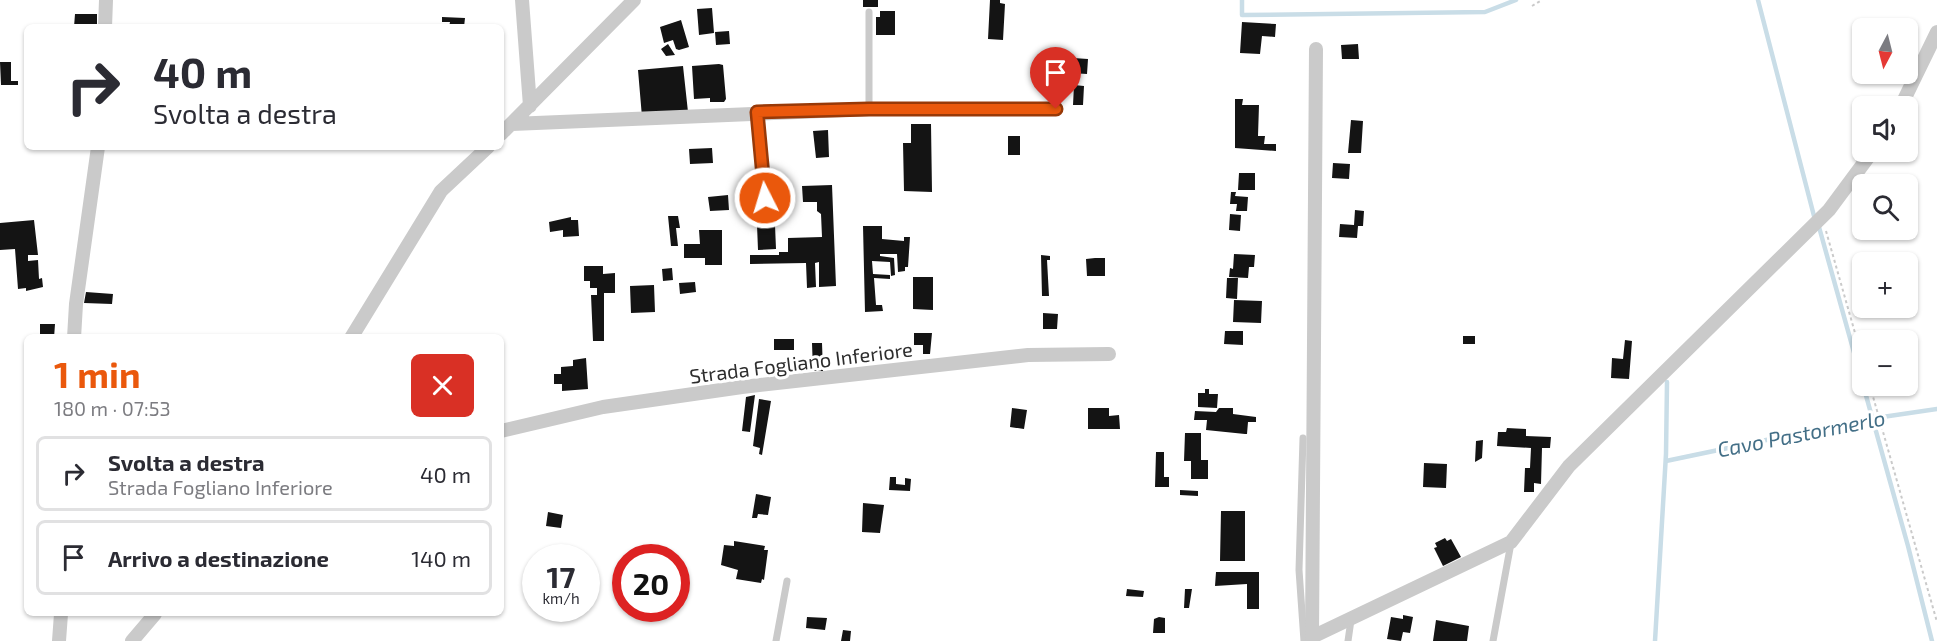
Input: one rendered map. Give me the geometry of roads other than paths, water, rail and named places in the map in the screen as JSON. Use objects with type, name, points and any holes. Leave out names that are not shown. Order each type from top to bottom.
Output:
[{"type":"street","points":[[105,24],[106,0]]},
{"type":"street","points":[[522,0],[530,106]]},
{"type":"street","points":[[504,131],[634,0]]},
{"type":"street","points":[[1905,96],[1937,32]]},
{"type":"street","points":[[1316,49],[1308,640],[1351,617],[1511,542],[1569,466],[1822,217],[1865,162]]},
{"type":"street","points":[[512,124],[757,112],[869,109],[1056,109]]},
{"type":"street","points":[[74,334],[76,304],[98,150]]},
{"type":"street","points":[[353,334],[441,191],[485,150]]},
{"type":"street","name":"Strada Fogliano Inferiore","points":[[504,430],[603,407],[742,387],[1028,356],[1109,354]]},
{"type":"street","points":[[58,641],[61,616]]},
{"type":"street","points":[[132,641],[152,616]]},
{"type":"lane","points":[[869,12],[869,109]]},
{"type":"lane","points":[[757,112],[765,198]]},
{"type":"lane","points":[[1303,438],[1299,570],[1308,640]]},
{"type":"lane","points":[[1492,641],[1511,542]]},
{"type":"lane","points":[[776,641],[787,582]]},
{"type":"lane","points":[[1348,641],[1351,617]]},
{"type":"waterway","points":[[1242,0],[1242,15],[1485,12],[1516,0]]},
{"type":"waterway","points":[[1758,0],[1814,216]]},
{"type":"waterway","points":[[1819,227],[1908,546],[1932,641]]},
{"type":"waterway","name":"Cavo Pastormerlo","points":[[1655,641],[1666,454],[1667,382]]},
{"type":"waterway","name":"Cavo Pastormerlo","points":[[1666,461],[1862,420],[1937,409]]}]
